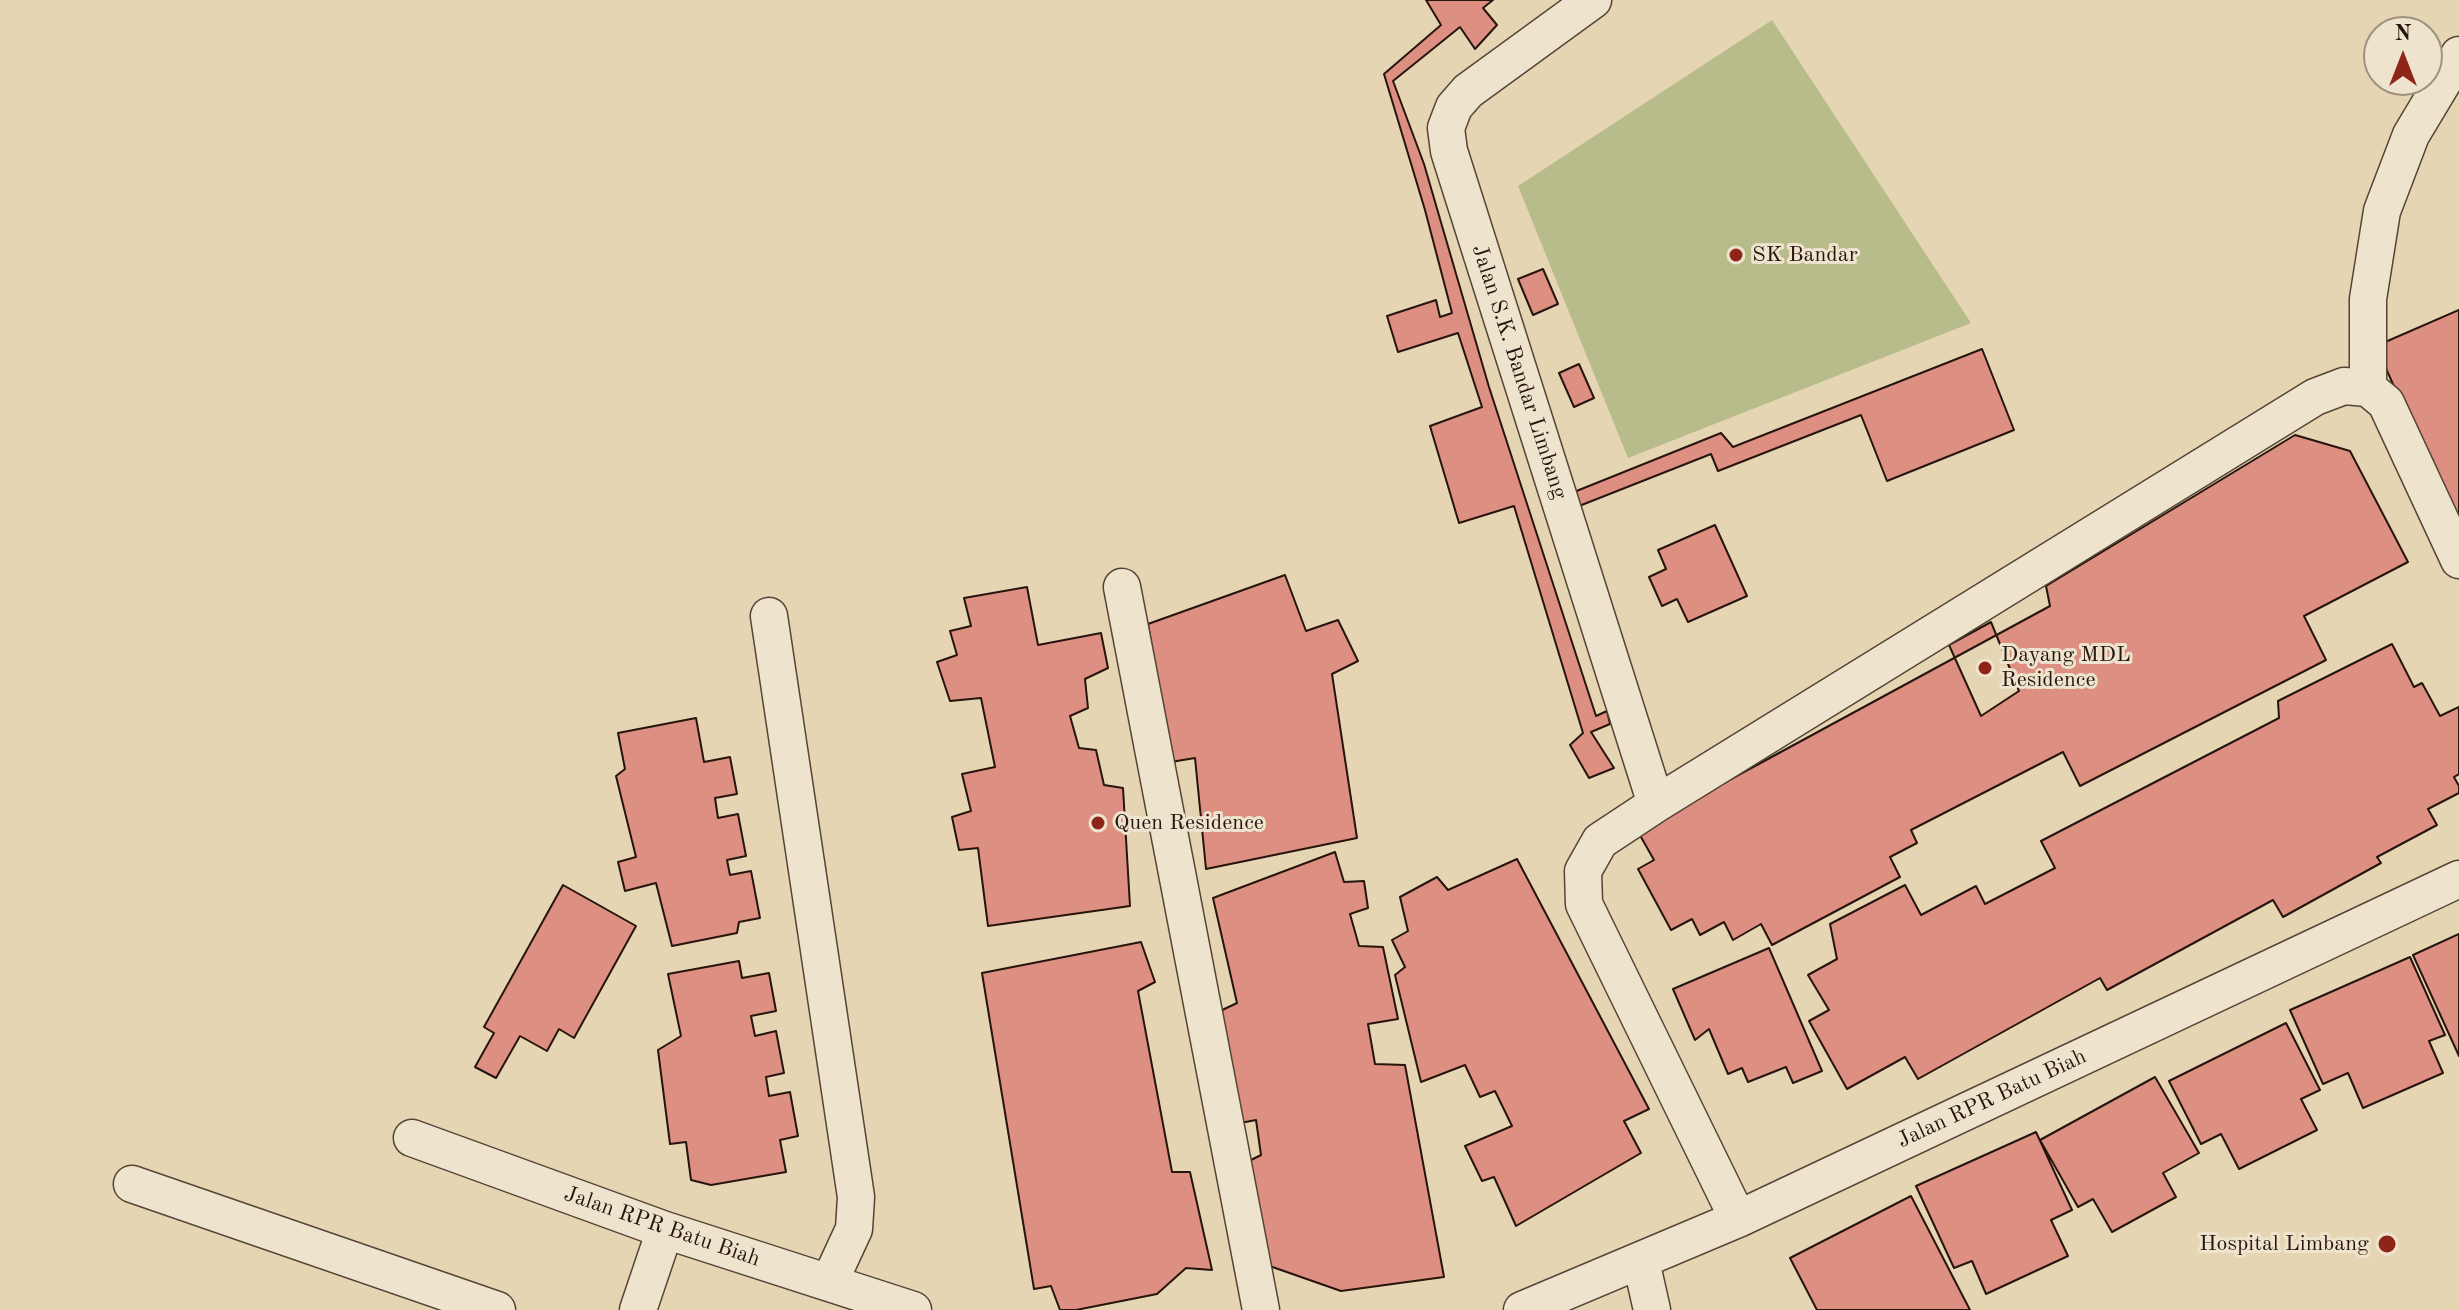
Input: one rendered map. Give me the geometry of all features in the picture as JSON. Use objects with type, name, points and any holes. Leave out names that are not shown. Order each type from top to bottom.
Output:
[{"type":"street","name":"Jalan S.K. Bandar Limbang","points":[[1593,0],[1468,91],[1454,107],[1446,128],[1449,151],[1656,804]]},
{"type":"street","points":[[2368,388],[2368,299],[2382,211],[2411,135],[2459,55]]},
{"type":"street","points":[[1738,1219],[1584,904],[1583,871],[1600,841],[2315,397],[2344,386],[2368,388],[2386,403],[2459,560]]},
{"type":"street","points":[[1122,587],[1261,1310]]},
{"type":"street","points":[[769,616],[856,1197],[854,1229],[829,1283]]},
{"type":"street","name":"Jalan RPR Batu Biah","points":[[1522,1310],[1738,1219],[2459,879]]},
{"type":"street","name":"Jalan RPR Batu Biah","points":[[412,1138],[665,1230],[913,1310]]},
{"type":"street","points":[[132,1184],[497,1310]]},
{"type":"street","points":[[638,1310],[665,1230]]},
{"type":"street","points":[[1641,1261],[1652,1310]]},
{"type":"green space","name":"SK Bandar","points":[[1772,20],[1971,323],[1628,458],[1518,186]]},
{"type":"building","points":[[1426,0],[1493,0],[1483,8],[1497,25],[1475,49],[1460,27],[1393,81],[1424,164],[1489,387],[1596,716],[1607,711],[1610,724],[1591,732],[1614,768],[1589,778],[1570,745],[1583,733],[1514,506],[1459,523],[1430,426],[1482,407],[1458,333],[1398,352],[1387,316],[1436,300],[1440,317],[1452,313],[1384,74],[1441,25]]},
{"type":"building","points":[[1543,269],[1558,304],[1533,315],[1518,279]]},
{"type":"building","points":[[2459,310],[2459,523],[2429,465],[2376,346]]},
{"type":"building","points":[[1982,349],[2014,430],[1887,481],[1861,415],[1718,471],[1711,454],[1574,508],[1569,494],[1721,433],[1733,447]]},
{"type":"building","points":[[1579,364],[1594,398],[1574,407],[1559,373]]},
{"type":"building","points":[[2295,435],[2350,451],[2408,562],[2304,616],[2326,660],[2080,786],[2063,752],[1911,830],[1917,843],[1890,857],[1900,877],[1772,945],[1761,924],[1733,940],[1724,922],[1700,935],[1692,919],[1671,930],[1638,869],[1654,860],[1637,830],[2050,606],[2046,586]]},
{"type":"building","points":[[1715,525],[1747,596],[1688,622],[1677,599],[1662,606],[1649,577],[1666,569],[1658,550]]},
{"type":"building","points":[[1285,575],[1306,631],[1338,620],[1358,661],[1332,674],[1357,838],[1206,869],[1195,758],[1171,762],[1148,624]]},
{"type":"building","points":[[1027,587],[1038,645],[1101,633],[1108,668],[1085,679],[1088,708],[1070,716],[1079,748],[1096,750],[1104,785],[1123,788],[1130,906],[988,926],[978,848],[959,850],[952,817],[971,811],[962,774],[995,767],[981,698],[950,701],[937,662],[957,655],[950,631],[971,626],[964,598]]},
{"type":"building","name":"Dayang MDL Residence","points":[[1991,622],[2019,691],[1981,716],[1949,645]]},
{"type":"building","points":[[2392,644],[2414,687],[2422,683],[2440,716],[2459,707],[2459,774],[2454,777],[2459,793],[2428,809],[2437,825],[2377,857],[2381,863],[2283,917],[2273,900],[2107,990],[2100,978],[1918,1079],[1905,1057],[1847,1089],[1809,1021],[1829,1010],[1808,975],[1837,959],[1830,924],[1905,885],[1921,915],[1976,886],[1985,904],[2055,868],[2041,841],[2279,718],[2278,701]]},
{"type":"building","points":[[696,718],[704,762],[730,757],[737,794],[715,798],[718,818],[738,814],[746,856],[727,860],[730,875],[751,871],[760,918],[739,922],[737,933],[672,946],[656,883],[625,891],[618,862],[636,857],[616,776],[625,769],[618,733]]},
{"type":"building","points":[[1335,852],[1344,882],[1364,881],[1368,908],[1350,914],[1359,946],[1383,947],[1398,1019],[1368,1024],[1375,1064],[1405,1065],[1444,1277],[1341,1291],[1261,1263],[1243,1164],[1261,1155],[1256,1120],[1235,1124],[1218,1012],[1237,1003],[1213,898]]},
{"type":"building","points":[[1517,859],[1649,1109],[1624,1121],[1641,1153],[1516,1226],[1494,1177],[1482,1181],[1465,1146],[1512,1126],[1495,1091],[1480,1097],[1465,1065],[1421,1082],[1395,975],[1405,967],[1392,940],[1408,931],[1400,897],[1437,877],[1448,890]]},
{"type":"building","points":[[563,885],[636,926],[574,1038],[559,1029],[547,1051],[520,1036],[496,1078],[475,1067],[494,1033],[484,1027]]},
{"type":"building","points":[[2459,934],[2459,1056],[2413,955]]},
{"type":"building","points":[[1141,942],[1155,982],[1138,991],[1172,1172],[1190,1172],[1212,1270],[1186,1268],[1157,1294],[1076,1310],[1060,1310],[1051,1286],[1034,1289],[982,973]]},
{"type":"building","points":[[1769,948],[1822,1071],[1793,1083],[1786,1067],[1748,1082],[1742,1068],[1728,1074],[1709,1029],[1695,1040],[1673,989]]},
{"type":"building","points":[[2410,957],[2445,1035],[2429,1041],[2443,1073],[2363,1108],[2348,1073],[2323,1084],[2290,1010]]},
{"type":"building","points":[[739,961],[742,978],[769,973],[776,1011],[751,1016],[755,1036],[776,1031],[784,1073],[766,1077],[769,1096],[790,1092],[798,1136],[780,1140],[786,1172],[711,1185],[691,1180],[686,1142],[670,1144],[658,1050],[681,1036],[668,974]]},
{"type":"building","points":[[2286,1023],[2320,1090],[2301,1099],[2317,1130],[2239,1169],[2221,1134],[2201,1144],[2169,1081]]},
{"type":"building","points":[[2155,1077],[2199,1153],[2163,1173],[2176,1197],[2112,1232],[2093,1199],[2078,1207],[2040,1140]]},
{"type":"building","points":[[2036,1132],[2072,1210],[2051,1220],[2068,1256],[1986,1294],[1972,1261],[1954,1268],[1916,1186]]},
{"type":"building","points":[[1911,1196],[1970,1310],[1817,1310],[1790,1258]]},
{"type":"place","name":"SK Bandar","points":[[1736,255]]},
{"type":"place","name":"Dayang MDL Residence","points":[[1985,668]]},
{"type":"place","name":"Quen Residence","points":[[1098,823]]},
{"type":"place","name":"Hospital Limbang","points":[[2387,1244]]}]
